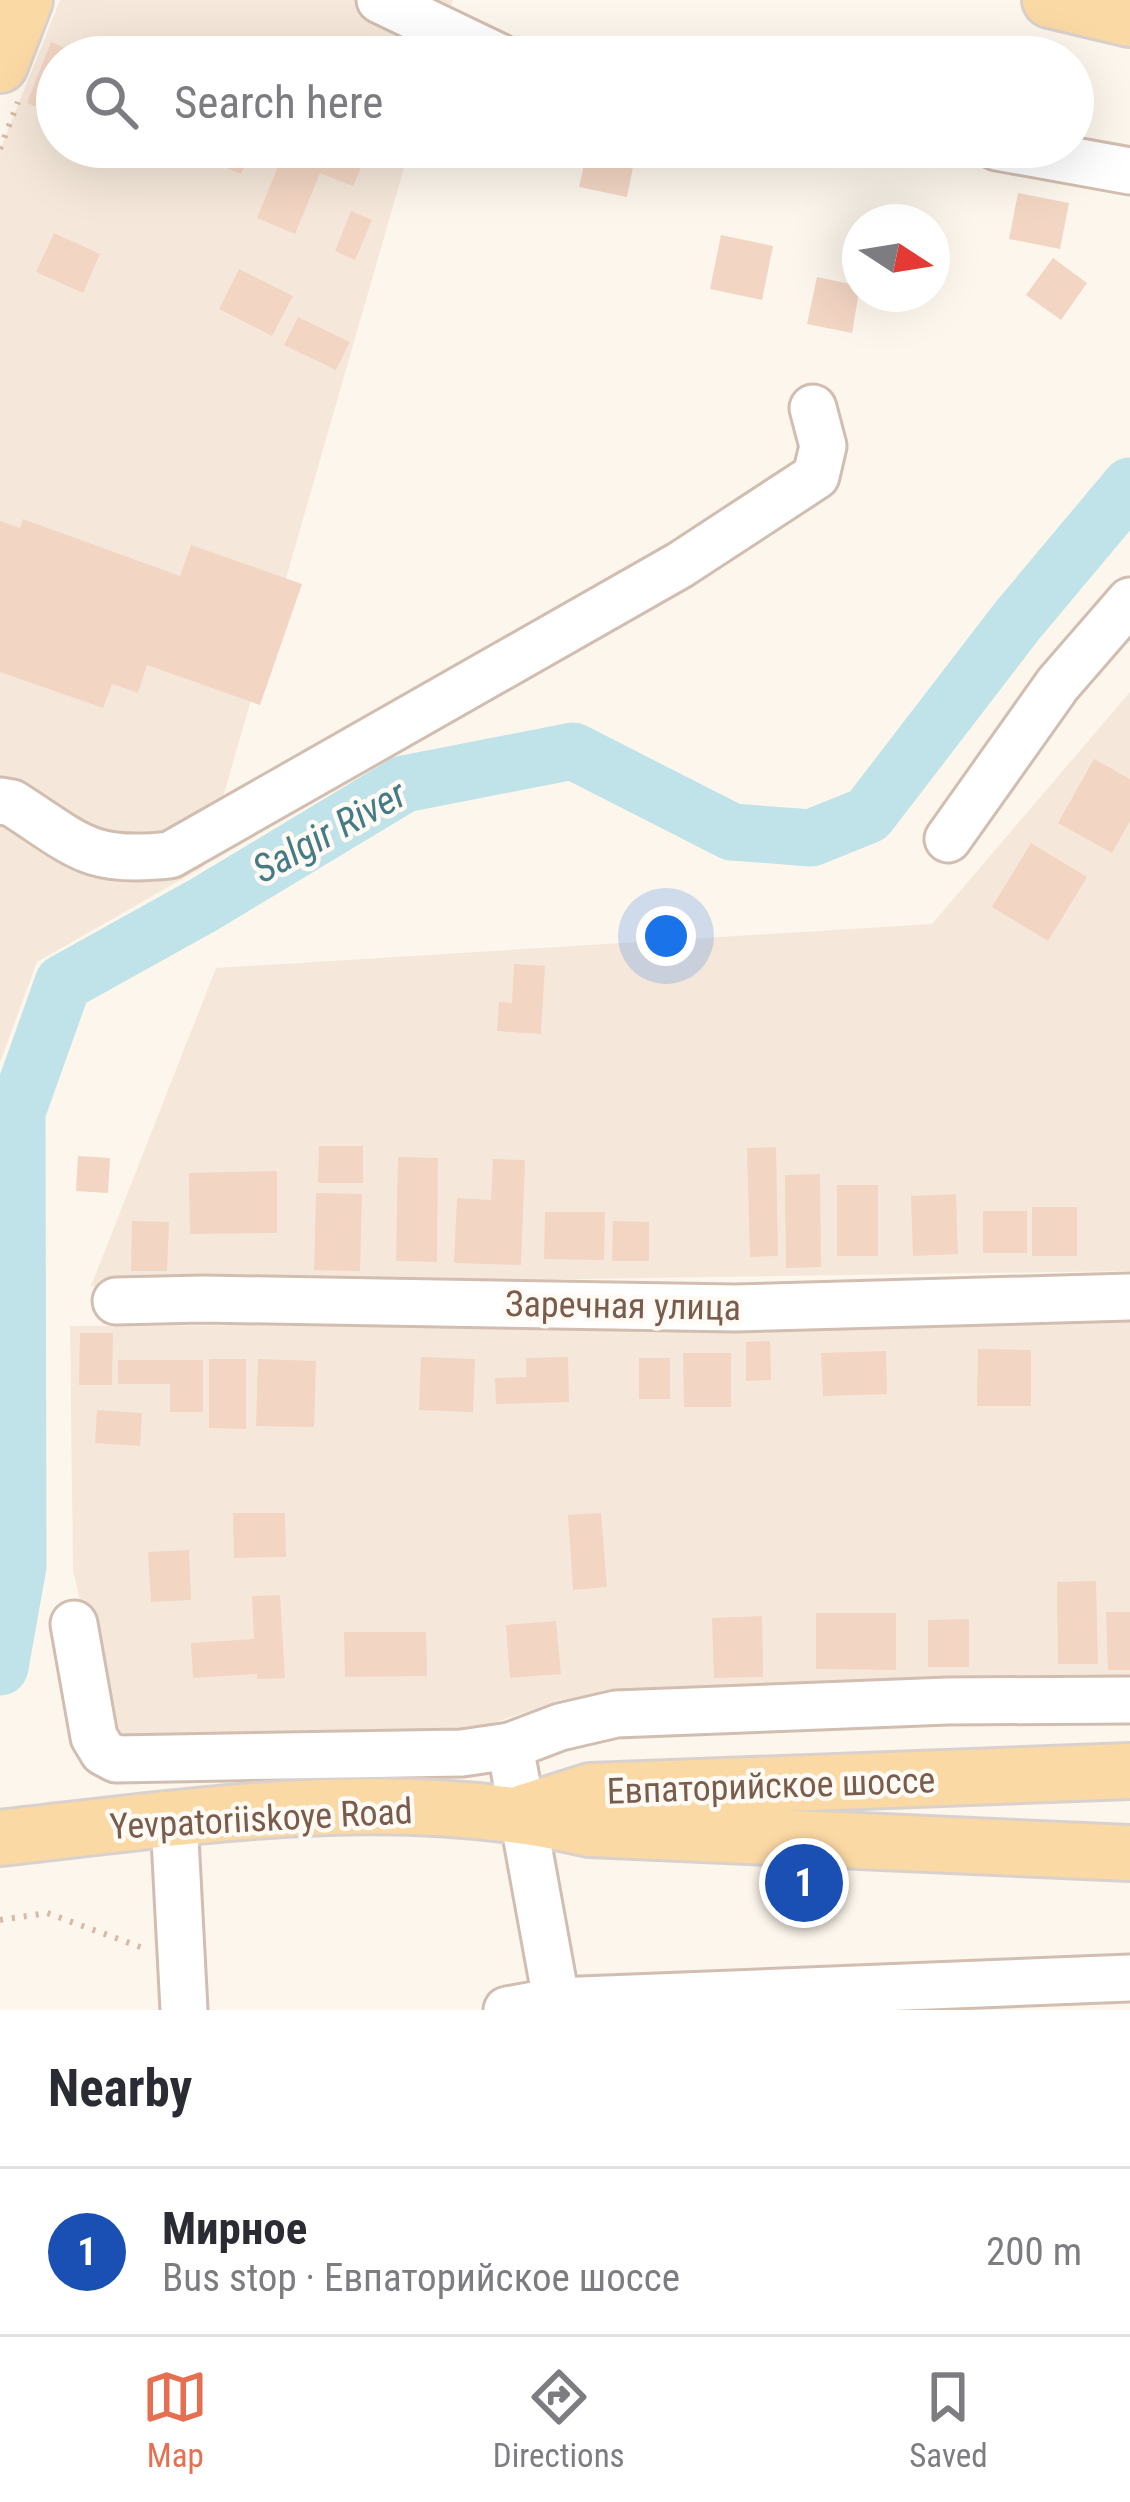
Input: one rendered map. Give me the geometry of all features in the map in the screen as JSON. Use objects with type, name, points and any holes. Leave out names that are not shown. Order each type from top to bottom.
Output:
[{"type":"main road","points":[[0,65],[25,0]]},
{"type":"main road","points":[[1050,0],[1130,19]]},
{"type":"main road","name":"Евпаторийское шоссе","points":[[522,1813],[591,1791],[1130,1771]]},
{"type":"main road","name":"Yevpatoriiskoye Road","points":[[0,1838],[358,1805],[522,1813]]},
{"type":"main road","name":"Евпаторийское шоссе","points":[[522,1813],[590,1829],[1130,1853]]},
{"type":"street","points":[[380,0],[456,36]]},
{"type":"street","points":[[1094,164],[1130,171]]},
{"type":"street","points":[[0,801],[12,803],[88,853],[128,860],[170,856],[680,565],[816,476],[823,446],[813,408]]},
{"type":"street","points":[[948,839],[1058,685],[1130,601]]},
{"type":"street","name":"Заречная улица","points":[[116,1301],[735,1308],[1130,1298]]},
{"type":"street","points":[[74,1624],[94,1737],[116,1759],[463,1753],[510,1746],[560,1727],[616,1714],[948,1701],[1130,1700]]},
{"type":"street","points":[[510,1746],[557,2006]]},
{"type":"street","points":[[174,1819],[184,2010]]},
{"type":"street","points":[[507,2010],[1130,1978]]},
{"type":"path","points":[[0,1920],[47,1913],[180,1961]]},
{"type":"shaded area","points":[[60,0],[453,0],[442,36],[46,36]]},
{"type":"shaded area","points":[[36,60],[36,168],[404,168],[203,867],[37,962],[0,1062],[0,150]]},
{"type":"shaded area","points":[[1130,692],[1130,1271],[91,1286],[216,968],[932,924]]},
{"type":"shaded area","points":[[1130,1320],[1130,1689],[562,1700],[460,1734],[112,1742],[73,1570],[70,1326]]},
{"type":"building","points":[[36,80],[36,107],[27,103]]},
{"type":"building","points":[[277,168],[361,168],[353,186],[320,173],[295,234],[257,218]]},
{"type":"building","points":[[583,168],[633,168],[627,197],[579,187]]},
{"type":"building","points":[[1018,193],[1069,203],[1060,249],[1009,239]]},
{"type":"building","points":[[351,211],[372,220],[355,260],[335,251]]},
{"type":"building","points":[[54,233],[100,254],[83,293],[36,272]]},
{"type":"building","points":[[721,235],[773,246],[762,300],[710,289]]},
{"type":"building","points":[[1053,258],[1087,283],[1061,320],[1026,295]]},
{"type":"building","points":[[239,269],[293,296],[272,336],[219,309]]},
{"type":"building","points":[[817,277],[842,282],[842,312],[856,312],[852,333],[807,324]]},
{"type":"building","points":[[298,317],[350,342],[336,370],[284,345]]},
{"type":"building","points":[[23,519],[180,576],[191,545],[302,584],[260,705],[147,665],[138,693],[112,684],[103,708],[0,672],[0,521],[20,528]]},
{"type":"building","points":[[1094,759],[1130,779],[1130,821],[1112,853],[1058,823]]},
{"type":"building","points":[[1031,843],[1087,877],[1048,941],[992,907]]},
{"type":"building","points":[[514,964],[545,966],[541,1034],[497,1031],[499,1002],[512,1003]]},
{"type":"building","points":[[319,1146],[363,1146],[363,1183],[318,1183]]},
{"type":"building","points":[[776,1147],[778,1256],[750,1257],[747,1148]]},
{"type":"building","points":[[78,1156],[110,1158],[108,1193],[76,1191]]},
{"type":"building","points":[[398,1157],[438,1158],[437,1262],[396,1261]]},
{"type":"building","points":[[493,1159],[525,1160],[521,1265],[454,1263],[457,1198],[491,1200]]},
{"type":"building","points":[[277,1171],[277,1233],[190,1234],[189,1173]]},
{"type":"building","points":[[820,1174],[821,1267],[786,1268],[785,1175]]},
{"type":"building","points":[[837,1185],[878,1185],[878,1256],[837,1256]]},
{"type":"building","points":[[316,1193],[362,1194],[360,1271],[314,1270]]},
{"type":"building","points":[[956,1194],[958,1254],[913,1256],[911,1196]]},
{"type":"building","points":[[1032,1207],[1077,1207],[1077,1256],[1032,1256]]},
{"type":"building","points":[[983,1211],[1027,1211],[1027,1253],[983,1253]]},
{"type":"building","points":[[545,1212],[605,1212],[604,1260],[544,1259]]},
{"type":"building","points":[[132,1221],[169,1222],[167,1271],[131,1271]]},
{"type":"building","points":[[613,1221],[649,1222],[649,1261],[612,1261]]},
{"type":"building","points":[[80,1333],[113,1333],[112,1385],[79,1385]]},
{"type":"building","points":[[770,1341],[771,1380],[746,1381],[746,1342]]},
{"type":"building","points":[[978,1349],[1031,1350],[1031,1406],[977,1406]]},
{"type":"building","points":[[886,1351],[887,1394],[823,1396],[821,1353]]},
{"type":"building","points":[[683,1353],[731,1353],[731,1407],[684,1407]]},
{"type":"building","points":[[421,1357],[475,1359],[473,1412],[419,1410]]},
{"type":"building","points":[[568,1357],[569,1402],[496,1404],[495,1378],[526,1377],[526,1358]]},
{"type":"building","points":[[639,1358],[670,1358],[670,1399],[639,1399]]},
{"type":"building","points":[[209,1359],[246,1359],[246,1429],[209,1428]]},
{"type":"building","points":[[258,1359],[316,1361],[314,1427],[256,1426]]},
{"type":"building","points":[[118,1360],[203,1360],[203,1412],[170,1412],[170,1384],[118,1384]]},
{"type":"building","points":[[97,1410],[142,1413],[140,1446],[95,1443]]},
{"type":"building","points":[[233,1513],[285,1513],[286,1557],[234,1558]]},
{"type":"building","points":[[601,1513],[607,1587],[573,1590],[568,1515]]},
{"type":"building","points":[[189,1550],[191,1600],[151,1602],[148,1552]]},
{"type":"building","points":[[1096,1581],[1098,1664],[1058,1664],[1057,1582]]},
{"type":"building","points":[[280,1595],[285,1678],[257,1679],[257,1674],[193,1678],[191,1643],[254,1639],[252,1596]]},
{"type":"building","points":[[1106,1612],[1130,1612],[1130,1670],[1108,1670]]},
{"type":"building","points":[[816,1613],[896,1613],[896,1670],[816,1669]]},
{"type":"building","points":[[762,1616],[763,1677],[714,1678],[712,1618]]},
{"type":"building","points":[[969,1619],[969,1667],[928,1667],[928,1620]]},
{"type":"building","points":[[556,1621],[561,1674],[510,1678],[506,1625]]},
{"type":"building","points":[[344,1632],[426,1632],[427,1676],[345,1677]]},
{"type":"waterway","name":"Salgir River","points":[[0,1667],[18,1566],[17,1112],[63,983],[404,784],[573,751],[732,832],[811,838],[868,815],[1017,621],[1130,486]]},
{"type":"place","name":"Мирное","points":[[804,1883]]}]
